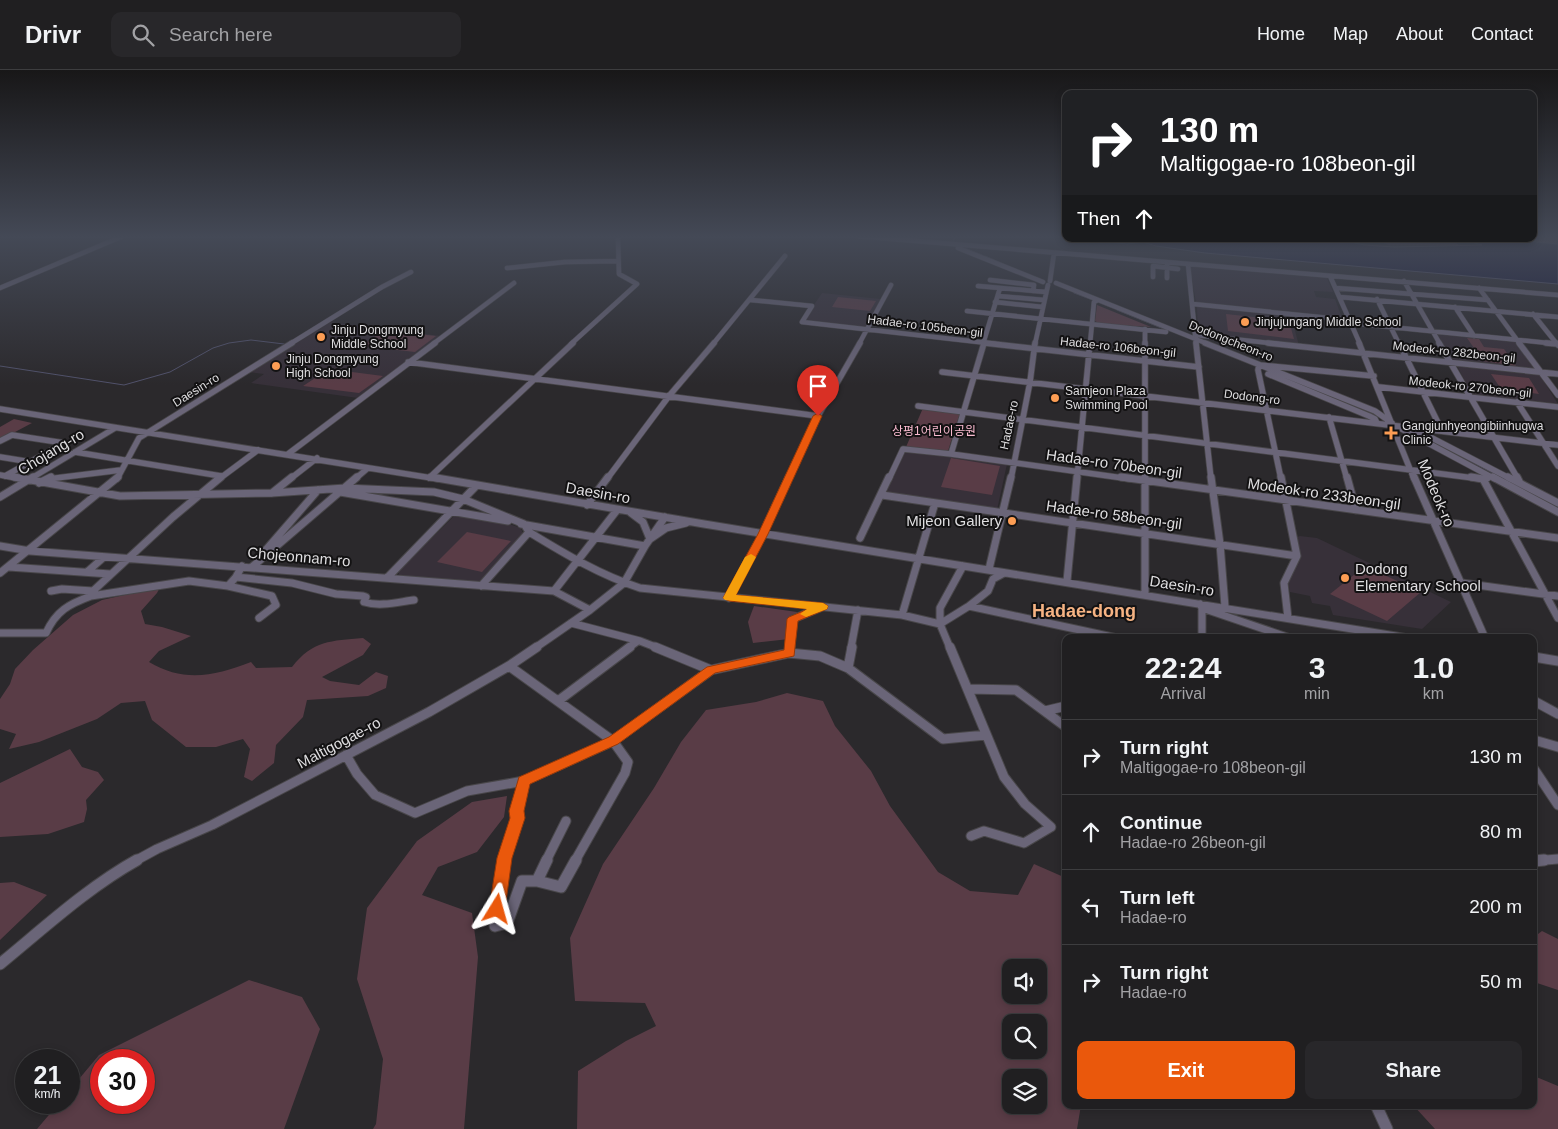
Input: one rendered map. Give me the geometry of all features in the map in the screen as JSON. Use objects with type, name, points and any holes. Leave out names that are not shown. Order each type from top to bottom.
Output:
[{"type":"street","name":"Daesin-ro","points":[[149,432],[385,285]]},
{"type":"street","points":[[288,454],[511,285]]},
{"type":"street","points":[[429,478],[532,379],[636,285]]},
{"type":"street","points":[[587,505],[669,396],[762,285]]},
{"type":"street","points":[[729,598],[763,534],[818,416],[868,329],[890,285]]},
{"type":"street","points":[[1032,291],[1034,285]]},
{"type":"street","name":"Hadae-ro","points":[[989,570],[1004,512],[1030,382],[1034,348],[1048,285]]},
{"type":"street","name":"Dodongcheon-ro","points":[[1055,285],[1182,336]]},
{"type":"street","points":[[1191,285],[1212,491],[1220,544],[1225,607]]},
{"type":"street","points":[[1406,285],[1520,483]]},
{"type":"street","points":[[1451,285],[1558,295]]},
{"type":"street","points":[[978,286],[1046,292]]},
{"type":"street","points":[[951,454],[1000,288]]},
{"type":"street","points":[[1336,288],[1488,300]]},
{"type":"street","name":"Modeok-ro","points":[[1336,288],[1379,387],[1432,522],[1462,583],[1483,634]]},
{"type":"street","points":[[1479,288],[1558,395]]},
{"type":"street","points":[[998,296],[1044,300]]},
{"type":"street","points":[[1340,297],[1558,317]]},
{"type":"street","name":"Hadae-ro 105beon-gil","points":[[751,300],[812,306],[802,322],[1034,348]]},
{"type":"street","points":[[1377,300],[1442,431]]},
{"type":"street","points":[[1067,582],[1092,324],[1096,301]]},
{"type":"street","points":[[995,302],[1043,307]]},
{"type":"street","points":[[1193,304],[1558,344]]},
{"type":"street","points":[[1455,307],[1474,336]]},
{"type":"street","name":"Dodongcheon-ro","points":[[1118,310],[1166,332],[1197,340],[1259,367],[1369,416],[1375,419],[1377,423]]},
{"type":"street","points":[[967,311],[1166,332]]},
{"type":"street","points":[[1533,314],[1558,344]]},
{"type":"street","points":[[1145,330],[1144,395],[1147,534],[1145,594]]},
{"type":"street","name":"Modeok-ro 282beon-gil","points":[[1197,340],[1364,353],[1558,374]]},
{"type":"street","name":"Hadae-ro 106beon-gil","points":[[1034,348],[1199,366]]},
{"type":"street","points":[[408,362],[818,416]]},
{"type":"street","points":[[1288,618],[1284,583],[1297,556],[1265,410],[1259,367],[1374,376]]},
{"type":"street","name":"Dodongcheon-ro","points":[[1259,367],[1375,411],[1394,425],[1558,512]]},
{"type":"street","name":"Dodong-ro","points":[[942,372],[1558,445]]},
{"type":"street","name":"Modeok-ro 270beon-gil","points":[[1379,387],[1558,407]]},
{"type":"street","points":[[1517,402],[1558,466]]},
{"type":"street","points":[[918,406],[1482,479],[1491,476]]},
{"type":"street","name":"Daesin-ro","points":[[0,409],[317,458],[617,510],[1145,594],[1201,605],[1225,607],[1379,634]]},
{"type":"street","points":[[1369,416],[1376,415],[1375,411]]},
{"type":"street","points":[[1329,417],[1356,510]]},
{"type":"street","name":"Dodongcheon-ro","points":[[1394,425],[1430,437],[1558,503]]},
{"type":"street","name":"Chojang-ro","points":[[0,497],[115,428]]},
{"type":"street","points":[[0,574],[117,479],[139,438],[149,432]]},
{"type":"street","points":[[0,441],[12,434],[64,443],[3,476]]},
{"type":"street","points":[[1418,438],[1420,436],[1430,437]]},
{"type":"street","name":"Hadae-ro 70beon-gil","points":[[882,495],[903,449],[951,454],[1212,491]]},
{"type":"street","points":[[92,594],[110,574],[197,495],[258,450]]},
{"type":"street","points":[[75,452],[222,476]]},
{"type":"street","points":[[0,457],[31,462]]},
{"type":"street","points":[[272,493],[317,458]]},
{"type":"street","points":[[252,567],[368,468]]},
{"type":"street","points":[[39,483],[52,477],[121,470]]},
{"type":"street","points":[[3,476],[120,496],[272,493],[318,490],[434,492],[463,499],[524,524],[529,532],[577,561],[624,583],[640,588],[902,615],[940,624],[969,606],[988,590],[993,579],[1004,573]]},
{"type":"street","points":[[1482,479],[1558,618]]},
{"type":"street","points":[[434,492],[444,481]]},
{"type":"street","points":[[387,578],[476,486]]},
{"type":"street","points":[[261,559],[263,553],[318,490]]},
{"type":"street","points":[[343,490],[596,537],[647,542],[660,530],[672,525],[684,523],[704,524]]},
{"type":"street","name":"Modeok-ro 233beon-gil","points":[[1212,491],[1558,538]]},
{"type":"street","points":[[860,538],[882,495]]},
{"type":"street","name":"Hadae-ro 58beon-gil","points":[[882,495],[1297,556]]},
{"type":"street","points":[[902,615],[935,504]]},
{"type":"street","points":[[554,591],[617,510]]},
{"type":"street","points":[[630,512],[643,522],[647,542]]},
{"type":"street","name":"Maltigogae-ro","points":[[0,964],[61,913],[121,869],[157,849],[212,825],[429,712],[509,666],[590,610],[624,583],[647,542],[665,517]]},
{"type":"street","points":[[481,586],[529,532]]},
{"type":"street","name":"Chojeonnam-ro","points":[[0,546],[30,551],[554,591],[590,610]]},
{"type":"street","points":[[87,572],[104,556]]},
{"type":"street","points":[[228,586],[242,566]]},
{"type":"street","points":[[963,566],[940,608],[940,624],[1004,777],[1025,804],[1051,827],[1024,843],[984,831],[970,836]]},
{"type":"street","points":[[9,567],[110,574]]},
{"type":"street","points":[[236,577],[292,583],[336,594],[363,596],[366,597],[364,602],[369,604],[414,600]]},
{"type":"street","points":[[0,633],[46,633],[51,621],[64,606],[92,594],[189,581],[228,586],[263,594],[274,599],[276,605],[259,618]]},
{"type":"street","points":[[1462,583],[1558,596]]},
{"type":"street","points":[[51,591],[62,589],[92,594]]},
{"type":"street","points":[[1203,634],[1201,605],[1279,634]]},
{"type":"street","points":[[790,653],[793,619],[823,606]]},
{"type":"street","points":[[969,606],[1098,634]]},
{"type":"street","points":[[848,668],[858,610]]},
{"type":"street","points":[[571,623],[638,641],[711,670]]},
{"type":"street","points":[[558,701],[638,641]]},
{"type":"street","points":[[346,755],[356,774],[375,795],[415,813],[467,791],[524,781],[613,741],[711,670],[790,653],[820,656],[848,668],[943,739],[986,735]]},
{"type":"street","points":[[1537,658],[1558,661]]},
{"type":"street","points":[[509,666],[613,741],[628,762],[625,773],[561,887],[537,881],[522,881],[507,923],[495,926],[504,858],[517,818],[516,811],[524,781]]},
{"type":"street","points":[[968,689],[1016,690],[1062,724]]},
{"type":"street","points":[[1537,704],[1558,714]]},
{"type":"street","points":[[1044,712],[1062,707]]},
{"type":"street","points":[[1537,741],[1558,747]]},
{"type":"street","points":[[1537,777],[1558,805]]},
{"type":"street","points":[[537,881],[566,821]]},
{"type":"street","points":[[1537,861],[1558,859]]},
{"type":"street","points":[[1378,1109],[1387,1129]]},
{"type":"shaded area","points":[[1193,285],[1330,285],[1333,292],[1314,291],[1316,297],[1335,299],[1342,318],[1196,303]]},
{"type":"shaded area","points":[[822,293],[881,299],[867,326],[803,321]]},
{"type":"shaded area","name":"Jinjujungang Middle School","points":[[1197,306],[1291,315],[1299,346],[1198,334]]},
{"type":"shaded area","points":[[328,322],[441,336],[358,398],[251,383],[264,374],[249,372]]},
{"type":"shaded area","points":[[1437,334],[1515,342],[1534,368],[1527,369],[1453,361]]},
{"type":"shaded area","points":[[1457,366],[1540,375],[1558,404],[1473,396]]},
{"type":"shaded area","points":[[904,450],[1007,464],[997,510],[887,492]]},
{"type":"shaded area","points":[[460,515],[512,525],[521,528],[523,534],[479,582],[400,576],[398,572],[454,516]]},
{"type":"shaded area","name":"Dodong Elementary School","points":[[1297,537],[1317,538],[1451,602],[1422,629],[1333,615],[1330,606],[1312,603],[1310,596],[1290,592],[1288,583],[1301,557]]},
{"type":"green space","points":[[838,297],[876,301],[870,311],[832,307]]},
{"type":"green space","points":[[1097,305],[1151,327],[1100,324],[1095,321]]},
{"type":"green space","points":[[1226,314],[1289,321],[1294,339],[1228,331]]},
{"type":"green space","points":[[384,330],[436,336],[415,352],[362,346]]},
{"type":"green space","points":[[1467,338],[1479,339],[1484,347],[1504,349],[1516,366],[1483,361]]},
{"type":"green space","points":[[329,369],[383,376],[359,393],[303,386]]},
{"type":"green space","points":[[1491,374],[1529,378],[1539,394],[1501,389]]},
{"type":"green space","name":"상평1어린이공원","points":[[923,408],[960,413],[948,451],[906,447]]},
{"type":"green space","points":[[14,419],[32,423],[0,440],[0,427]]},
{"type":"green space","points":[[951,458],[1000,466],[992,495],[941,487]]},
{"type":"green space","points":[[467,532],[511,541],[482,572],[437,562]]},
{"type":"green space","points":[[1365,566],[1421,592],[1387,621],[1330,594]]},
{"type":"green space","points":[[160,587],[141,611],[145,624],[191,636],[159,651],[149,662],[162,669],[187,675],[200,675],[225,671],[251,662],[256,668],[292,667],[300,658],[315,647],[332,641],[363,638],[371,644],[363,655],[322,677],[330,681],[359,685],[376,672],[388,676],[386,688],[368,696],[307,700],[303,717],[276,745],[274,763],[252,781],[244,777],[250,749],[243,739],[216,747],[186,747],[152,720],[145,701],[121,703],[97,719],[39,742],[9,749],[16,734],[0,729],[0,699],[10,684],[15,669],[33,650],[73,615],[102,600]]},
{"type":"green space","points":[[754,606],[797,612],[789,639],[753,643],[748,622]]},
{"type":"green space","points":[[787,693],[823,701],[835,726],[871,771],[890,806],[938,872],[970,891],[1018,895],[1034,864],[1062,876],[1062,1109],[1080,1109],[1077,1129],[577,1129],[578,1071],[626,1041],[656,1026],[645,1003],[575,1001],[570,938],[603,864],[654,788],[681,742],[706,710],[756,702]]},
{"type":"green space","points":[[70,749],[82,767],[98,772],[104,780],[86,800],[87,809],[84,822],[48,834],[0,837],[0,783]]},
{"type":"green space","points":[[507,796],[504,817],[477,852],[438,867],[422,895],[472,913],[478,957],[464,1129],[373,1129],[376,1124],[383,1059],[357,979],[367,908],[417,841],[472,802]]},
{"type":"green space","points":[[14,882],[47,895],[0,940],[0,883]]},
{"type":"green space","points":[[1542,931],[1558,939],[1558,990],[1537,983],[1537,935]]},
{"type":"green space","points":[[249,980],[302,997],[320,1029],[284,1129],[37,1129],[50,1114],[80,1114],[80,1078],[90,1066],[90,1114],[155,1114],[155,1049],[111,1049]]},
{"type":"green space","points":[[1537,1077],[1558,1086],[1558,1129],[1435,1129],[1417,1109],[1537,1109]]},
{"type":"waterway","points":[[1074,293],[1093,300]]},
{"type":"waterway","points":[[1098,302],[1113,308]]},
{"type":"waterway","points":[[1117,310],[1169,331]]},
{"type":"waterway","points":[[0,366],[124,385],[170,372],[213,348],[229,343],[251,340],[284,344]]},
{"type":"waterway","points":[[1320,392],[1354,407]]},
{"type":"waterway","points":[[1437,444],[1496,475]]},
{"type":"waterway","points":[[1507,481],[1558,507]]},
{"type":"slow traffic","points":[[751,557],[729,598],[823,606],[806,614]]},
{"type":"place","name":"Jinjujungang Middle School","points":[[1245,322]]},
{"type":"place","name":"Jinju Dongmyung Middle School","points":[[321,337]]},
{"type":"place","name":"Jinju Dongmyung High School","points":[[276,366]]},
{"type":"place","name":"Samjeon Plaza Swimming Pool","points":[[1055,398]]},
{"type":"place","name":"Gangjunhyeongibiinhugwa Clinic","points":[[1391,433]]},
{"type":"place","name":"Mijeon Gallery","points":[[1012,521]]},
{"type":"place","name":"Dodong Elementary School","points":[[1345,578]]},
{"type":"district","name":"Hadae-dong","points":[[1084,611]]},
{"type":"route","points":[[497,909],[504,858],[517,818],[516,811],[524,781],[613,741],[711,670],[790,653],[793,619],[823,606],[729,598],[763,534],[818,416]]}]
